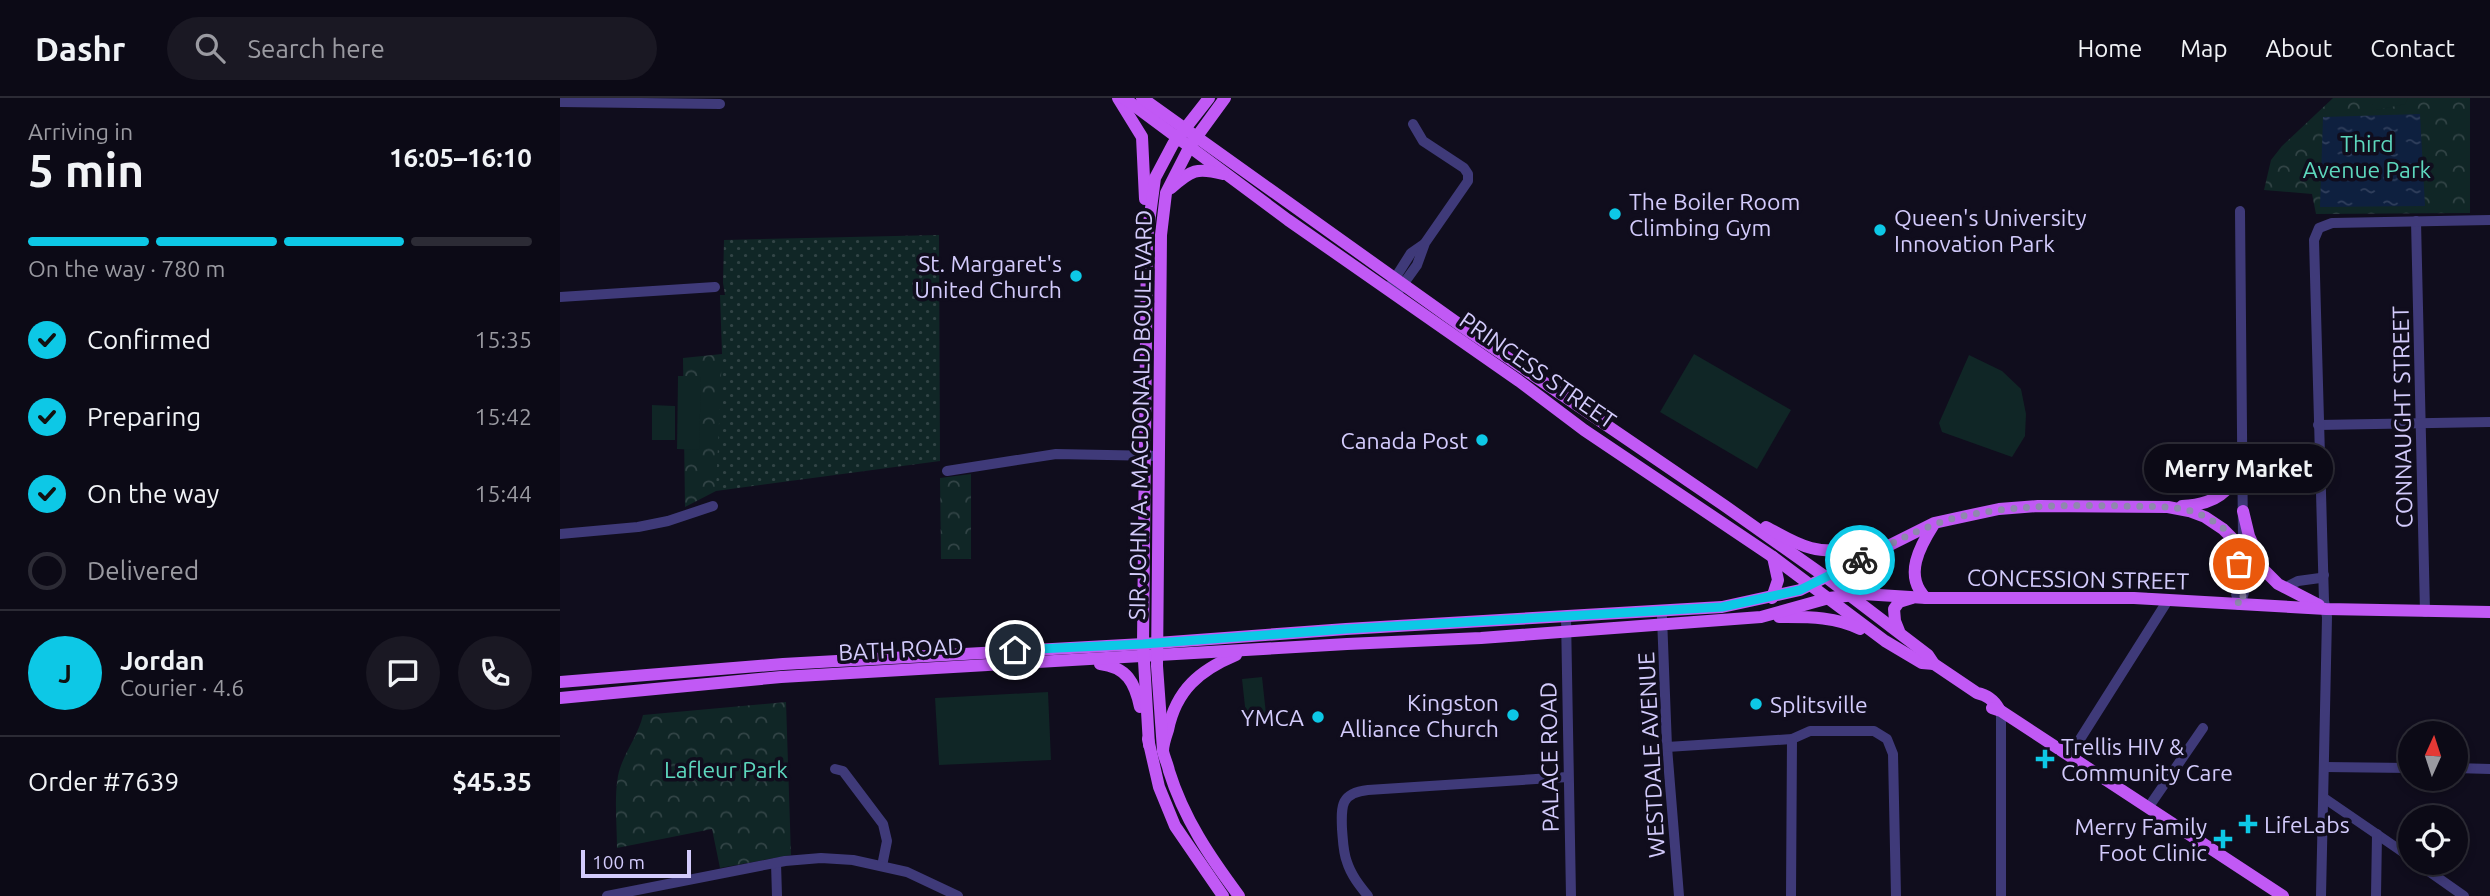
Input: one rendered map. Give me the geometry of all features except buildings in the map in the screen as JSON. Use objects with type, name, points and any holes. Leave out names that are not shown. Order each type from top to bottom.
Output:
[{"type":"main road","points":[[1118,98],[1142,137],[1147,238]]},
{"type":"main road","name":"PRINCESS STREET","points":[[1124,98],[1194,141],[1725,506],[1928,654],[1934,664],[1977,693],[1981,701],[2000,710],[2070,755],[2283,896]]},
{"type":"main road","name":"PRINCESS STREET","points":[[1142,98],[1181,133]]},
{"type":"main road","name":"SIR JOHN A. MACDONALD BOULEVARD","points":[[1209,98],[1181,133],[1155,178],[1147,238],[1158,650],[1163,750],[1187,820],[1212,860],[1240,896]]},
{"type":"main road","name":"SIR JOHN A. MACDONALD BOULEVARD","points":[[1149,744],[1143,650],[1161,235],[1166,193],[1194,141],[1224,98]]},
{"type":"main road","name":"PRINCESS STREET","points":[[1194,141],[1230,176],[1584,430],[1773,557],[1885,641],[1922,663],[1934,664]]},
{"type":"main road","points":[[1166,193],[1188,173],[1203,168],[1230,176]]},
{"type":"main road","points":[[2168,507],[2210,502],[2221,496],[2234,479],[2242,449]]},
{"type":"main road","points":[[1725,506],[1811,548],[1863,548],[1906,536]]},
{"type":"main road","name":"CONCESSION STREET","points":[[1827,578],[1934,523],[1999,509],[2038,506],[2168,507],[2205,517],[2223,529],[2284,588],[2326,609]]},
{"type":"main road","points":[[2242,511],[2249,537],[2269,576]]},
{"type":"main road","points":[[1900,633],[1894,609],[1899,602],[1921,598],[1916,584],[1916,558],[1934,523]]},
{"type":"main road","points":[[1772,598],[1778,580],[1773,557]]},
{"type":"main road","name":"BATH ROAD","points":[[560,682],[783,664],[1143,650],[1246,651],[1566,632],[1772,598],[1827,578]]},
{"type":"main road","name":"CONCESSION STREET","points":[[1829,598],[1850,595],[2168,600],[2326,609],[2490,612]]},
{"type":"main road","name":"BATH ROAD","points":[[1158,650],[1346,629],[1566,617],[1761,617],[1829,598]]},
{"type":"main road","points":[[1761,617],[1806,617],[1844,622],[1885,641]]},
{"type":"main road","name":"BATH ROAD","points":[[560,698],[781,677],[1065,661],[1143,650]]},
{"type":"main road","points":[[1163,750],[1179,696],[1193,679],[1217,663],[1246,651]]},
{"type":"main road","points":[[1065,661],[1109,665],[1125,672],[1133,682],[1159,786],[1175,826],[1223,896]]},
{"type":"street","points":[[560,102],[720,104]]},
{"type":"street","points":[[1391,293],[1399,281],[1417,265],[1425,243],[1468,181],[1464,168],[1423,141],[1413,124]]},
{"type":"street","points":[[2239,605],[2236,594],[2243,549],[2240,211]]},
{"type":"street","points":[[2321,896],[2326,609],[2314,240],[2319,228],[2332,223],[2490,220]]},
{"type":"street","name":"CONNAUGHT STREET","points":[[2416,221],[2425,612]]},
{"type":"street","points":[[560,297],[715,287]]},
{"type":"street","points":[[2318,425],[2490,422]]},
{"type":"street","points":[[947,471],[1056,454],[1152,456]]},
{"type":"street","points":[[560,534],[668,522],[713,506]]},
{"type":"street","points":[[2284,588],[2298,581],[2324,575]]},
{"type":"street","points":[[2070,755],[2168,600]]},
{"type":"street","name":"PALACE ROAD","points":[[1566,617],[1571,896]]},
{"type":"street","name":"WESTDALE AVENUE","points":[[1662,618],[1667,747],[1679,896]]},
{"type":"street","points":[[2000,710],[2001,896]]},
{"type":"street","points":[[2148,808],[2203,728]]},
{"type":"street","points":[[1667,747],[1792,739],[1810,731],[1874,731],[1887,739],[1893,754],[1896,896]]},
{"type":"street","points":[[1791,896],[1792,739]]},
{"type":"street","points":[[2325,767],[2398,768]]},
{"type":"street","points":[[2468,768],[2490,769]]},
{"type":"street","points":[[835,769],[843,771],[883,824],[887,841],[882,866]]},
{"type":"street","points":[[1368,896],[1348,865],[1345,855],[1341,810],[1349,795],[1368,790],[1568,777]]},
{"type":"street","points":[[2324,798],[2398,849]]},
{"type":"street","points":[[2376,896],[2377,834]]},
{"type":"street","points":[[607,896],[776,863],[821,858],[907,872],[958,896]]},
{"type":"street","points":[[776,863],[777,896]]},
{"type":"street","points":[[2434,875],[2464,896]]},
{"type":"green space","name":"Third Avenue Park","points":[[2333,98],[2470,98],[2470,213],[2316,214],[2312,194],[2264,190],[2271,160],[2282,146]]},
{"type":"green space","points":[[2372,98],[2408,98],[2405,104],[2377,110],[2372,104]]},
{"type":"green space","points":[[939,235],[940,461],[716,491],[714,367],[722,354],[720,295],[725,295],[724,240]]},
{"type":"green space","points":[[722,354],[716,491],[685,507],[683,358]]},
{"type":"green space","points":[[1694,354],[1791,410],[1757,469],[1660,412]]},
{"type":"green space","points":[[1969,355],[2002,371],[2021,389],[2026,414],[2025,436],[2012,457],[1942,432],[1939,423]]},
{"type":"green space","points":[[678,376],[701,376],[699,450],[677,449]]},
{"type":"green space","points":[[652,405],[675,406],[675,440],[652,440]]},
{"type":"green space","points":[[971,474],[971,559],[941,559],[940,478]]},
{"type":"green space","points":[[1262,677],[1266,714],[1246,716],[1242,679]]},
{"type":"green space","points":[[1048,692],[1051,760],[939,765],[935,698]]},
{"type":"green space","name":"Lafleur Park","points":[[786,702],[791,855],[720,868],[712,829],[617,848],[618,776],[643,715]]},
{"type":"water","points":[[2420,114],[2425,206],[2320,207],[2323,117]]},
{"type":"way so far","points":[[1860,560],[1934,523],[1999,509],[2062,505],[2168,507],[2205,517],[2223,529],[2243,549],[2246,564],[2244,596],[2239,605],[2236,594],[2239,564]]},
{"type":"place","name":"The Boiler Room Climbing Gym","points":[[1615,214]]},
{"type":"place","name":"Queen's University Innovation Park","points":[[1880,230]]},
{"type":"place","name":"St. Margaret's United Church","points":[[1076,276]]},
{"type":"place","name":"Canada Post","points":[[1482,440]]},
{"type":"place","name":"Merry Market","points":[[2239,564]]},
{"type":"place","name":"Splitsville","points":[[1756,704]]},
{"type":"place","name":"Kingston Alliance Church","points":[[1513,715]]},
{"type":"place","name":"YMCA","points":[[1318,717]]},
{"type":"place","name":"Trellis HIV & Community Care","points":[[2045,759]]},
{"type":"place","name":"LifeLabs","points":[[2248,824]]},
{"type":"place","name":"Merry Family Foot Clinic","points":[[2223,839]]},
{"type":"route","points":[[1015,650],[1722,607],[1800,590],[1860,560]]}]
